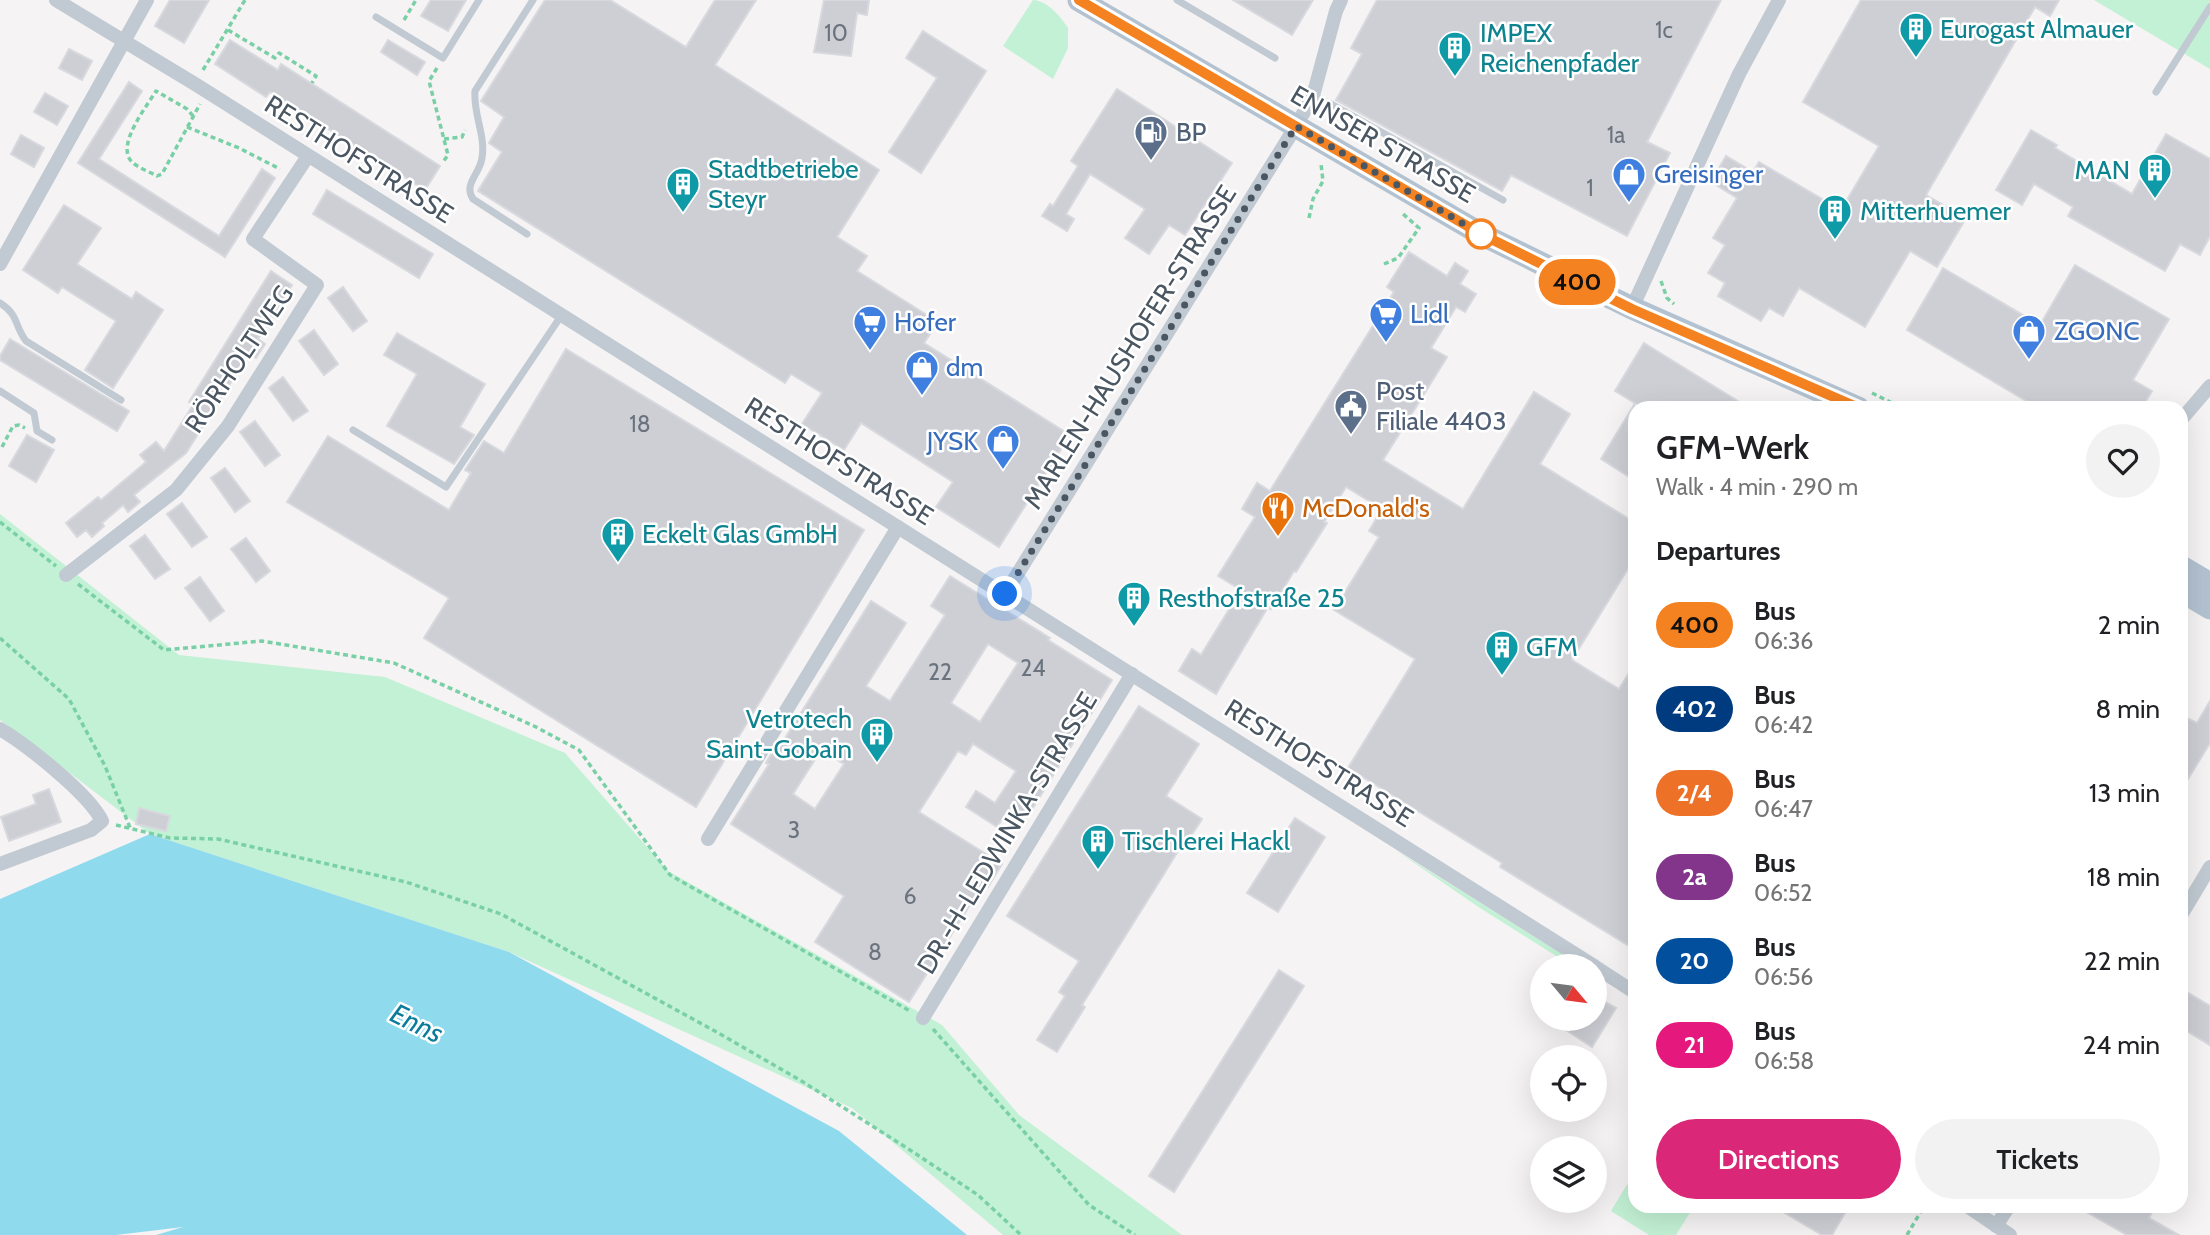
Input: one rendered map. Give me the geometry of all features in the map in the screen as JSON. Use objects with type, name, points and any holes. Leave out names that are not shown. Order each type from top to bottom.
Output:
[{"type":"main road","name":"ENNSER STRASSE","points":[[1079,0],[1296,126],[1325,155],[1632,309],[1842,401]]},
{"type":"main road","points":[[2188,571],[2210,584]]},
{"type":"main road","points":[[2188,595],[2210,608]]},
{"type":"street","name":"RESTHOFSTRASSE","points":[[57,0],[195,84],[1575,954]]},
{"type":"street","points":[[0,264],[147,0]]},
{"type":"street","name":"MARLEN-HAUSHOFER-STRASSE","points":[[1005,594],[1313,96],[1341,0]]},
{"type":"street","points":[[1632,309],[1739,74],[1780,0]]},
{"type":"street","name":"RÖRHOLTWEG","points":[[66,575],[176,490],[228,426],[317,285],[253,239],[308,156]]},
{"type":"street","points":[[2188,410],[2210,386]]},
{"type":"street","points":[[708,839],[898,527]]},
{"type":"street","name":"DR.-H-LEDWINKA-STRASSE","points":[[923,1018],[1132,674]]},
{"type":"street","points":[[0,729],[38,756],[89,801],[102,821],[91,830],[0,864]]},
{"type":"street","points":[[2188,904],[2210,867]]},
{"type":"street","name":"RESTHOFSTRASSE","points":[[1607,974],[1628,988]]},
{"type":"street","points":[[1977,1213],[2010,1235]]},
{"type":"street","points":[[1996,1226],[2004,1213]]},
{"type":"lane","points":[[376,17],[443,58],[479,0]]},
{"type":"lane","points":[[527,234],[473,199],[469,186],[482,163],[483,150],[474,101],[475,91],[533,0]]},
{"type":"lane","points":[[1177,0],[1275,58]]},
{"type":"lane","points":[[2156,92],[2210,6]]},
{"type":"lane","points":[[1313,96],[1503,200]]},
{"type":"lane","points":[[0,303],[10,309],[26,341],[121,400]]},
{"type":"lane","points":[[353,430],[446,487],[562,315]]},
{"type":"lane","points":[[0,391],[34,413],[37,431],[52,440]]},
{"type":"path","points":[[195,84],[245,0]]},
{"type":"path","points":[[397,30],[416,0]]},
{"type":"path","points":[[228,30],[275,58],[279,52],[316,76],[312,83]]},
{"type":"path","points":[[443,58],[429,81],[448,155],[443,162]]},
{"type":"path","points":[[156,90],[187,109],[193,116],[187,127],[162,174],[157,176],[132,162],[126,152],[127,140],[156,90]]},
{"type":"path","points":[[187,127],[239,148],[294,177]]},
{"type":"path","points":[[444,139],[462,137],[465,130]]},
{"type":"path","points":[[1325,155],[1332,171]]},
{"type":"path","points":[[1309,218],[1313,199],[1323,181],[1325,155]]},
{"type":"path","points":[[1384,264],[1398,258],[1419,228],[1400,211]]},
{"type":"path","points":[[2,447],[13,426],[19,425],[37,431]]},
{"type":"path","points":[[0,522],[163,650],[262,641],[394,663],[534,726],[579,750],[670,875],[923,1018],[1088,1205],[1135,1235]]},
{"type":"path","points":[[0,638],[69,699],[105,766],[131,830]]},
{"type":"path","points":[[102,821],[170,838],[218,839],[405,882],[501,914],[800,1080],[978,1195],[1021,1235]]},
{"type":"path","points":[[1908,1235],[1920,1213]]},
{"type":"green space","points":[[1033,0],[1049,6],[1068,28],[1068,48],[1053,79],[1003,46]]},
{"type":"green space","points":[[2094,0],[2210,0],[2210,69]]},
{"type":"green space","points":[[0,514],[179,655],[385,677],[565,753],[668,871],[942,1025],[1019,1115],[1182,1235],[1003,1235],[852,1108],[509,952],[150,834],[0,720]]},
{"type":"green space","points":[[1394,849],[1562,954],[1553,954]]},
{"type":"green space","points":[[1628,1183],[1628,1213],[1690,1213],[1676,1235],[1649,1235],[1611,1211]]},
{"type":"water","name":"Enns","points":[[150,834],[509,952],[839,1131],[967,1235],[156,1235],[183,1227],[116,1235],[0,1235],[0,899]]},
{"type":"building","points":[[170,0],[209,0],[184,43],[155,26]]},
{"type":"building","points":[[431,0],[466,0],[448,31],[421,16]]},
{"type":"building","name":"Stadtbetriebe Steyr","points":[[545,0],[610,0],[686,47],[715,0],[756,0],[715,65],[879,170],[837,237],[867,256],[857,271],[938,322],[924,343],[1070,435],[999,547],[936,507],[953,482],[861,423],[844,450],[802,424],[822,393],[791,374],[785,383],[478,191],[502,152],[489,143],[504,117],[481,101]]},
{"type":"building","points":[[824,0],[869,0],[867,15],[857,13],[851,56],[814,52]]},
{"type":"building","points":[[1233,0],[1313,0],[1292,35]]},
{"type":"building","points":[[1377,0],[1721,0],[1647,142],[1670,153],[1627,236],[1511,175],[1502,191],[1336,100],[1362,54],[1351,48]]},
{"type":"building","points":[[1861,0],[2059,0],[2050,16],[2035,7],[1926,195],[1966,218],[1937,267],[1910,251],[1865,327],[1799,288],[1783,316],[1769,308],[1761,321],[1718,296],[1725,283],[1708,273],[1725,245],[1713,238],[1737,198],[1711,182],[1726,156],[1753,172],[1759,162],[1841,210],[1879,146],[1803,102]]},
{"type":"building","points":[[923,31],[986,71],[921,173],[889,152],[937,78],[906,58]]},
{"type":"building","points":[[230,40],[278,70],[281,64],[440,166],[425,190],[270,92],[266,97],[215,64]]},
{"type":"building","points":[[388,40],[425,62],[417,75],[381,52]]},
{"type":"building","points":[[69,49],[92,61],[82,80],[59,68]]},
{"type":"building","points":[[129,82],[142,91],[99,159],[219,236],[262,169],[275,178],[225,257],[78,163]]},
{"type":"building","name":"BP","points":[[1117,89],[1232,163],[1185,235],[1169,225],[1149,254],[1125,238],[1145,209],[1090,174],[1066,214],[1074,219],[1067,231],[1042,216],[1050,204],[1053,206],[1078,166],[1071,161]]},
{"type":"building","points":[[45,93],[68,106],[57,125],[34,112]]},
{"type":"building","name":"MAN","points":[[2031,130],[2057,145],[2055,148],[2132,194],[2166,134],[2210,159],[2210,236],[2200,255],[2180,244],[2165,271],[2068,216],[2073,207],[2034,184],[2022,205],[1996,190]]},
{"type":"building","points":[[21,135],[44,148],[34,167],[11,154]]},
{"type":"building","points":[[327,190],[433,254],[419,278],[313,214]]},
{"type":"building","points":[[64,205],[101,228],[77,264],[132,299],[136,292],[163,310],[113,388],[85,370],[116,321],[62,287],[58,293],[23,270]]},
{"type":"building","name":"GFM","points":[[1409,252],[1447,276],[1455,263],[1468,271],[1460,284],[1476,294],[1465,312],[1456,307],[1431,348],[1447,357],[1383,460],[1463,509],[1534,392],[1570,414],[1540,464],[1628,518],[1628,569],[1572,660],[1619,689],[1628,675],[1628,945],[1500,867],[1502,863],[1348,768],[1415,659],[1334,610],[1379,537],[1369,531],[1382,509],[1346,487],[1324,522],[1327,523],[1271,609],[1268,607],[1216,694],[1179,671],[1192,649],[1201,655],[1241,590],[1218,576],[1255,517],[1242,509],[1257,483],[1270,491],[1394,292],[1387,287]]},
{"type":"building","name":"ZGONC","points":[[2075,265],[2169,319],[2133,380],[2152,391],[2146,401],[2026,401],[1907,330],[1943,268],[2040,325]]},
{"type":"building","points":[[271,271],[292,285],[258,339],[265,344],[256,358],[249,354],[186,453],[134,495],[140,502],[128,512],[123,505],[102,523],[104,526],[92,537],[86,530],[77,537],[66,523],[98,497],[101,500],[146,462],[140,455],[156,442],[164,451],[193,405],[189,402]]},
{"type":"building","points":[[343,287],[367,321],[353,331],[328,298]]},
{"type":"building","points":[[314,330],[338,364],[324,375],[299,341]]},
{"type":"building","points":[[397,333],[485,384],[460,427],[474,435],[454,464],[387,426],[417,374],[384,355]]},
{"type":"building","points":[[10,339],[129,411],[117,431],[0,360]]},
{"type":"building","points":[[1644,343],[1738,401],[1631,401],[1615,391]]},
{"type":"building","name":"Eckelt Glas GmbH","points":[[566,349],[864,530],[696,807],[424,638],[449,598],[287,502],[328,436],[449,510],[471,473],[465,470],[484,441],[504,453]]},
{"type":"building","points":[[283,377],[308,411],[293,421],[269,388]]},
{"type":"building","points":[[1628,415],[1628,476],[1601,459]]},
{"type":"building","points":[[255,421],[280,455],[265,466],[240,432]]},
{"type":"building","points":[[27,435],[54,450],[36,482],[9,466]]},
{"type":"building","points":[[225,468],[250,501],[235,512],[211,478]]},
{"type":"building","points":[[182,503],[207,537],[192,547],[167,514]]},
{"type":"building","points":[[145,535],[170,569],[155,579],[130,546]]},
{"type":"building","points":[[246,538],[270,571],[256,582],[231,549]]},
{"type":"building","points":[[950,576],[1112,680],[1028,816],[1011,806],[997,827],[966,807],[976,791],[995,803],[1016,771],[973,744],[966,755],[958,751],[919,812],[1002,864],[988,887],[983,884],[909,1002],[815,942],[844,896],[731,824],[769,764],[766,763],[776,746],[779,748],[871,601],[906,623],[866,686],[890,701],[945,615],[931,606]],"holes":[[[988,644],[1018,663],[980,722],[951,703]],[[821,750],[844,764],[815,809],[793,794]]]},
{"type":"building","points":[[200,577],[224,611],[210,621],[185,588]]},
{"type":"building","points":[[2210,701],[2210,743],[2188,779],[2188,718],[2197,723]]},
{"type":"building","name":"Tischlerei Hackl","points":[[1139,706],[1199,744],[1166,796],[1202,819],[1189,839],[1186,838],[1082,1005],[1085,1007],[1057,1052],[1037,1040],[1065,996],[1059,992],[1079,961],[1007,916]]},
{"type":"building","points":[[49,789],[61,822],[9,841],[1,817],[36,804],[33,795]]},
{"type":"building","points":[[139,808],[170,816],[166,831],[136,824]]},
{"type":"building","points":[[1295,818],[1325,837],[1278,912],[1247,893]]},
{"type":"building","points":[[1279,970],[1304,986],[1174,1192],[1149,1176]]},
{"type":"building","points":[[2188,993],[2210,1006],[2210,1045],[2188,1032]]},
{"type":"building","points":[[1607,1003],[1616,1008],[1607,1023]]},
{"type":"building","points":[[1568,1031],[1602,1031],[1593,1045]]},
{"type":"building","points":[[1785,1213],[1845,1213],[1832,1235],[1822,1235]]},
{"type":"building","points":[[2088,1213],[2152,1213],[2149,1218],[2179,1235],[2127,1235]]},
{"type":"bus line","name":"400","points":[[1079,0],[1481,234],[1632,309],[1843,401]]},
{"type":"place","name":"Eurogast Almauer","points":[[1916,59]]},
{"type":"place","name":"IMPEX Reichenpfader","points":[[1455,78]]},
{"type":"place","name":"BP","points":[[1151,162]]},
{"type":"place","name":"MAN","points":[[2155,200]]},
{"type":"place","name":"Greisinger","points":[[1629,204]]},
{"type":"place","name":"Stadtbetriebe Steyr","points":[[683,214]]},
{"type":"place","name":"Mitterhuemer","points":[[1835,241]]},
{"type":"place","name":"Lidl","points":[[1386,344]]},
{"type":"place","name":"Hofer","points":[[870,352]]},
{"type":"place","name":"ZGONC","points":[[2029,361]]},
{"type":"place","name":"dm","points":[[922,397]]},
{"type":"place","name":"Post Filiale 4403","points":[[1351,436]]},
{"type":"place","name":"JYSK","points":[[1003,471]]},
{"type":"place","name":"McDonald's","points":[[1278,538]]},
{"type":"place","name":"Eckelt Glas GmbH","points":[[618,564]]},
{"type":"place","name":"Resthofstraße 25","points":[[1134,628]]},
{"type":"place","name":"GFM","points":[[1502,677]]},
{"type":"place","name":"Vetrotech Saint-Gobain","points":[[877,764]]},
{"type":"place","name":"Tischlerei Hackl","points":[[1098,871]]},
{"type":"route","points":[[1005,594],[1296,126],[1481,234]]}]
